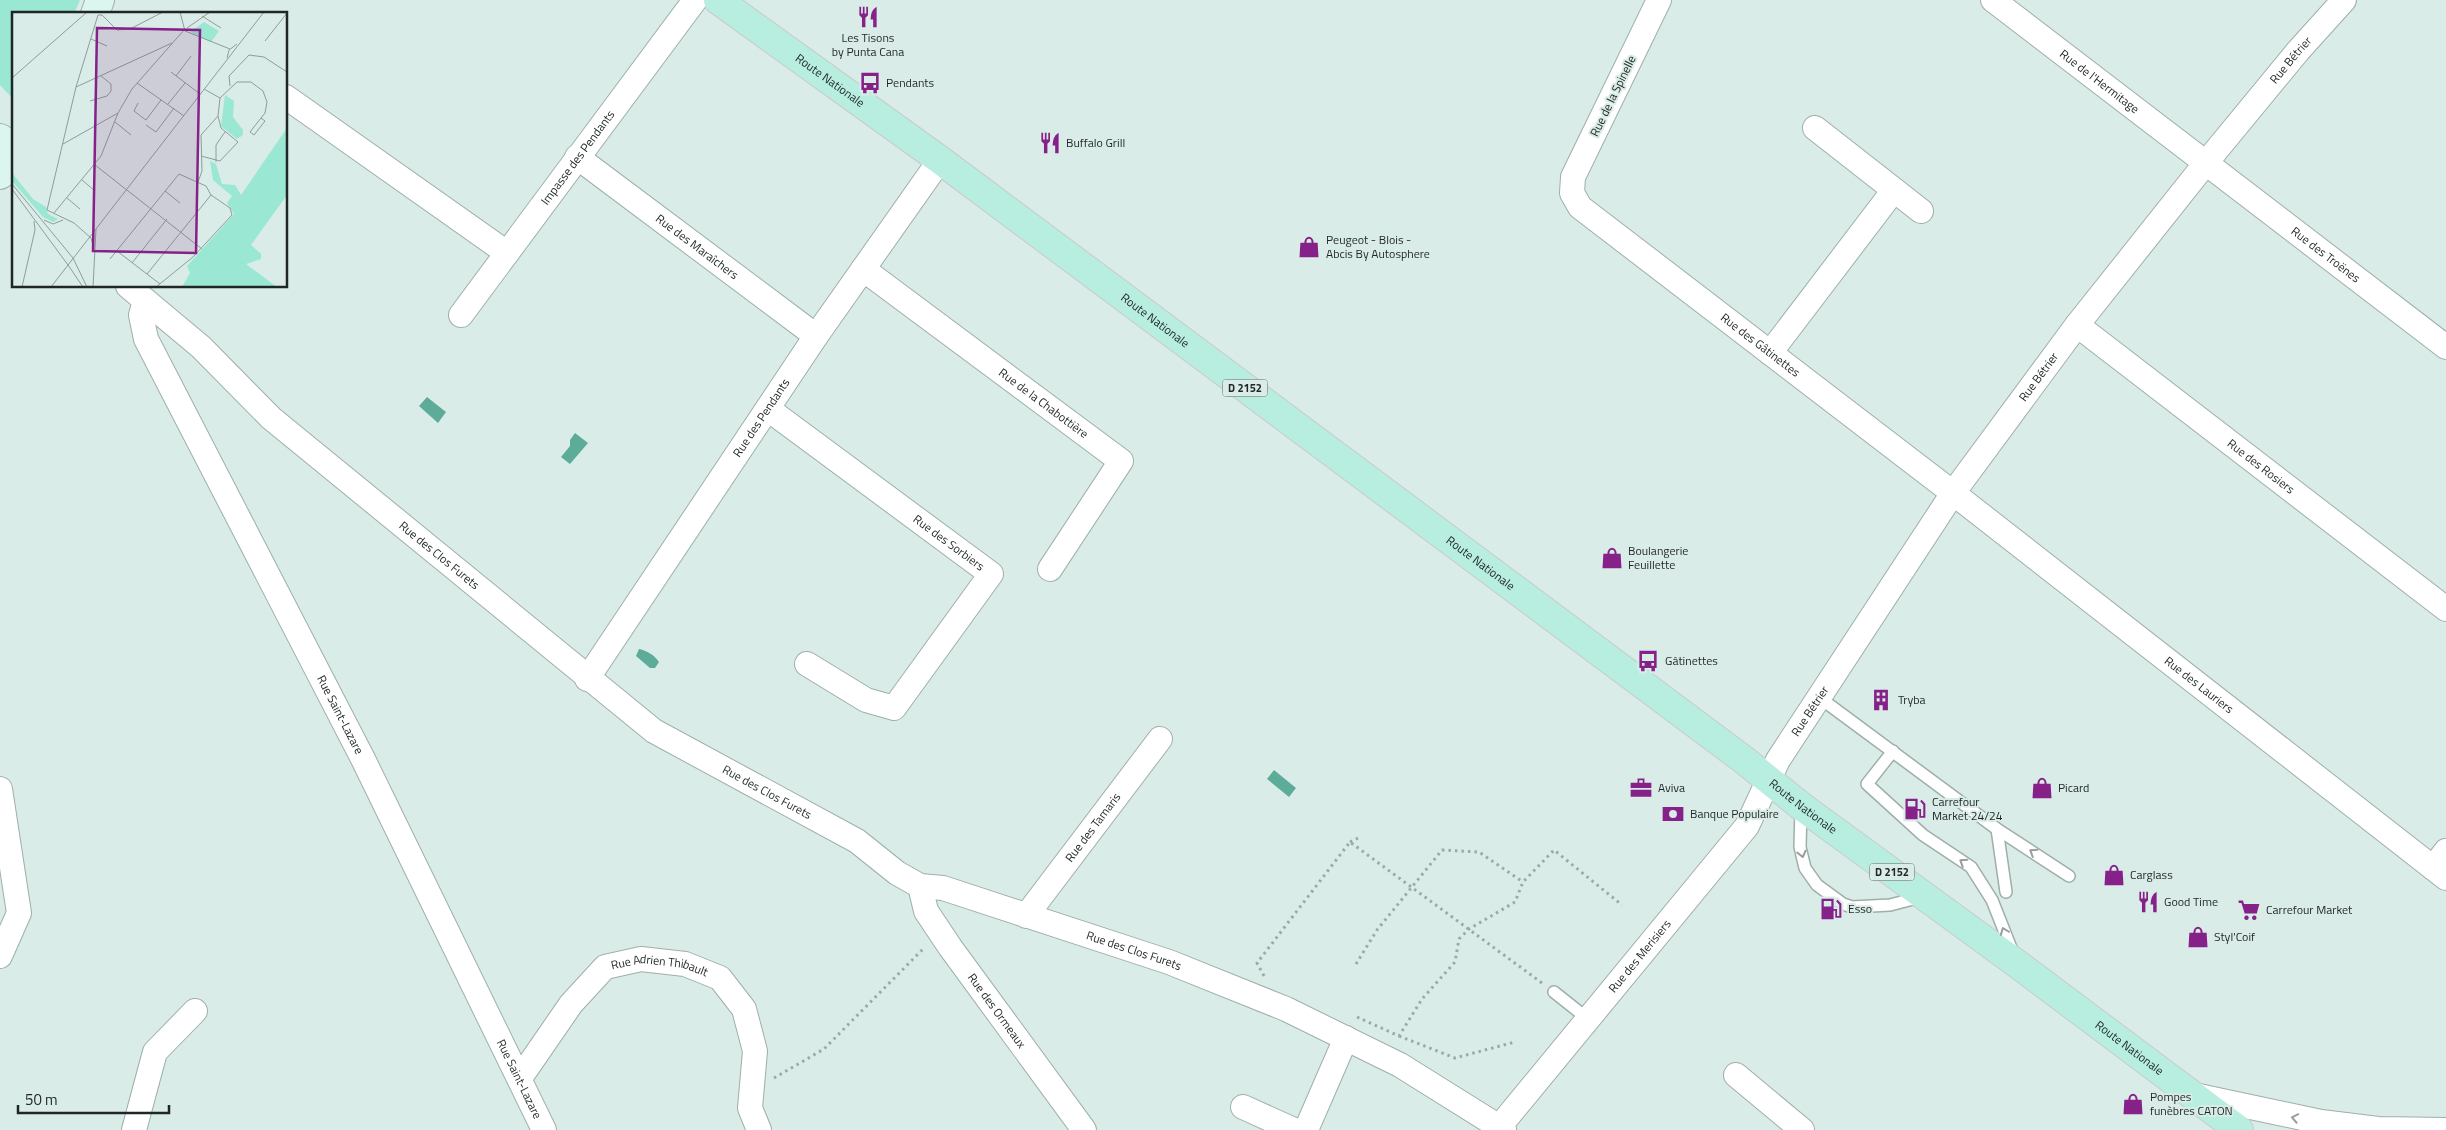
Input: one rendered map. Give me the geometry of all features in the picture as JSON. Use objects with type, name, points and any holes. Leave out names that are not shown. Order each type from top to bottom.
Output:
[{"type":"main road","name":"Route Nationale","points":[[718,0],[940,160],[1802,806],[2239,1130]]},
{"type":"street","points":[[96,12],[100,0]]},
{"type":"street","name":"Impasse des Pendants","points":[[462,315],[577,157],[695,0]]},
{"type":"street","name":"Rue de la Spinelle","points":[[1572,192],[1573,177],[1659,0]]},
{"type":"street","name":"Rue de l'Hermitage","points":[[1993,0],[2205,164]]},
{"type":"street","name":"Rue Bétrier","points":[[1769,780],[1778,760],[1953,493],[2076,325],[2298,51],[2344,0]]},
{"type":"street","points":[[288,98],[507,253]]},
{"type":"street","points":[[1815,128],[1921,211]]},
{"type":"street","points":[[6,175],[12,160],[12,153],[7,139]]},
{"type":"street","name":"Rue des Maraîchers","points":[[577,157],[816,336]]},
{"type":"street","name":"Rue des Pendants","points":[[587,678],[816,336],[940,160]]},
{"type":"street","name":"Rue des Troënes","points":[[2205,164],[2446,347]]},
{"type":"street","points":[[1770,353],[1894,190]]},
{"type":"street","name":"Rue des Gâtinettes","points":[[1572,192],[1580,207],[1953,493]]},
{"type":"street","name":"Rue de la Chabottière","points":[[863,269],[1121,461],[1050,569]]},
{"type":"street","name":"Rue des Clos Furets","points":[[137,294],[201,347],[271,418],[654,731],[857,841],[897,873],[920,886],[943,888],[1169,962],[1286,1009],[1400,1064],[1502,1128]]},
{"type":"street","name":"Rue Saint-Lazare","points":[[137,294],[146,339],[363,759],[544,1130]]},
{"type":"street","name":"Rue des Rosiers","points":[[2076,325],[2446,609]]},
{"type":"street","name":"Rue des Sorbiers","points":[[768,409],[991,574],[894,708],[866,700],[807,664]]},
{"type":"street","name":"Rue des Lauriers","points":[[1953,493],[2442,866]]},
{"type":"street","name":"Rue des Tamaris","points":[[1026,916],[1160,739]]},
{"type":"street","name":"Rue des Merisiers","points":[[1502,1128],[1588,1019],[1747,826],[1769,780]]},
{"type":"street","points":[[0,789],[19,913],[0,956]]},
{"type":"street","name":"Rue des Ormeaux","points":[[920,886],[926,910],[940,932],[1084,1130]]},
{"type":"street","name":"Rue Adrien Thibault","points":[[520,1078],[571,1004],[605,967],[641,959],[685,964],[720,978],[744,1009],[755,1051],[750,1108],[759,1130]]},
{"type":"street","points":[[134,1130],[155,1052],[195,1011]]},
{"type":"street","points":[[1306,1130],[1346,1038]]},
{"type":"street","points":[[1736,1075],[1788,1126]]},
{"type":"street","points":[[2192,1095],[2293,1118],[2376,1130],[2446,1130]]},
{"type":"street","points":[[1243,1107],[1294,1130]]},
{"type":"lane","points":[[1820,698],[1997,829],[2069,876]]},
{"type":"lane","points":[[1893,751],[1868,784],[1934,843],[1971,867],[1992,900],[2016,963]]},
{"type":"lane","points":[[1802,806],[1800,847],[1805,868],[1817,885],[1843,904],[1861,908],[1890,905],[1925,896]]},
{"type":"lane","points":[[1997,829],[2006,892]]},
{"type":"lane","points":[[1554,992],[1588,1019]]},
{"type":"path","points":[[1272,979],[1262,975],[1257,963],[1350,842],[1358,838]]},
{"type":"path","points":[[1350,842],[1554,992]]},
{"type":"path","points":[[1356,964],[1377,930],[1442,850],[1479,852],[1523,882]]},
{"type":"path","points":[[1399,1036],[1422,999],[1455,962],[1459,939],[1469,929],[1515,902],[1523,882],[1554,850],[1622,904]]},
{"type":"path","points":[[752,1090],[824,1049],[940,932]]},
{"type":"path","points":[[1353,1016],[1455,1058],[1516,1042]]},
{"type":"shaded area","points":[[0,0],[80,0],[75,12],[12,12],[12,98],[0,85]]},
{"type":"shaded area","points":[[427,397],[446,412],[438,423],[419,406]]},
{"type":"shaded area","points":[[575,433],[588,443],[570,464],[561,457],[570,446],[570,440]]},
{"type":"shaded area","points":[[639,649],[653,655],[659,662],[655,668],[650,668],[636,656]]},
{"type":"shaded area","points":[[1274,770],[1296,788],[1289,797],[1267,779]]},
{"type":"place","name":"Les Tisons by Punta Cana","points":[[868,17]]},
{"type":"place","name":"Pendants","points":[[870,83]]},
{"type":"place","name":"Buffalo Grill","points":[[1050,143]]},
{"type":"place","name":"Peugeot - Blois - Abcis By Autosphere","points":[[1309,247]]},
{"type":"place","name":"Boulangerie Feuillette","points":[[1612,558]]},
{"type":"place","name":"Gâtinettes","points":[[1648,661]]},
{"type":"place","name":"Tryba","points":[[1881,700]]},
{"type":"place","name":"Aviva","points":[[1641,788]]},
{"type":"place","name":"Picard","points":[[2042,788]]},
{"type":"place","name":"Carrefour Market 24/24","points":[[1915,809]]},
{"type":"place","name":"Banque Populaire","points":[[1673,814]]},
{"type":"place","name":"Carglass","points":[[2114,875]]},
{"type":"place","name":"Good Time","points":[[2148,902]]},
{"type":"place","name":"Esso","points":[[1831,909]]},
{"type":"place","name":"Carrefour Market","points":[[2249,910]]},
{"type":"place","name":"Styl'Coif","points":[[2198,937]]},
{"type":"place","name":"Pompes funèbres CATON","points":[[2133,1104]]}]
